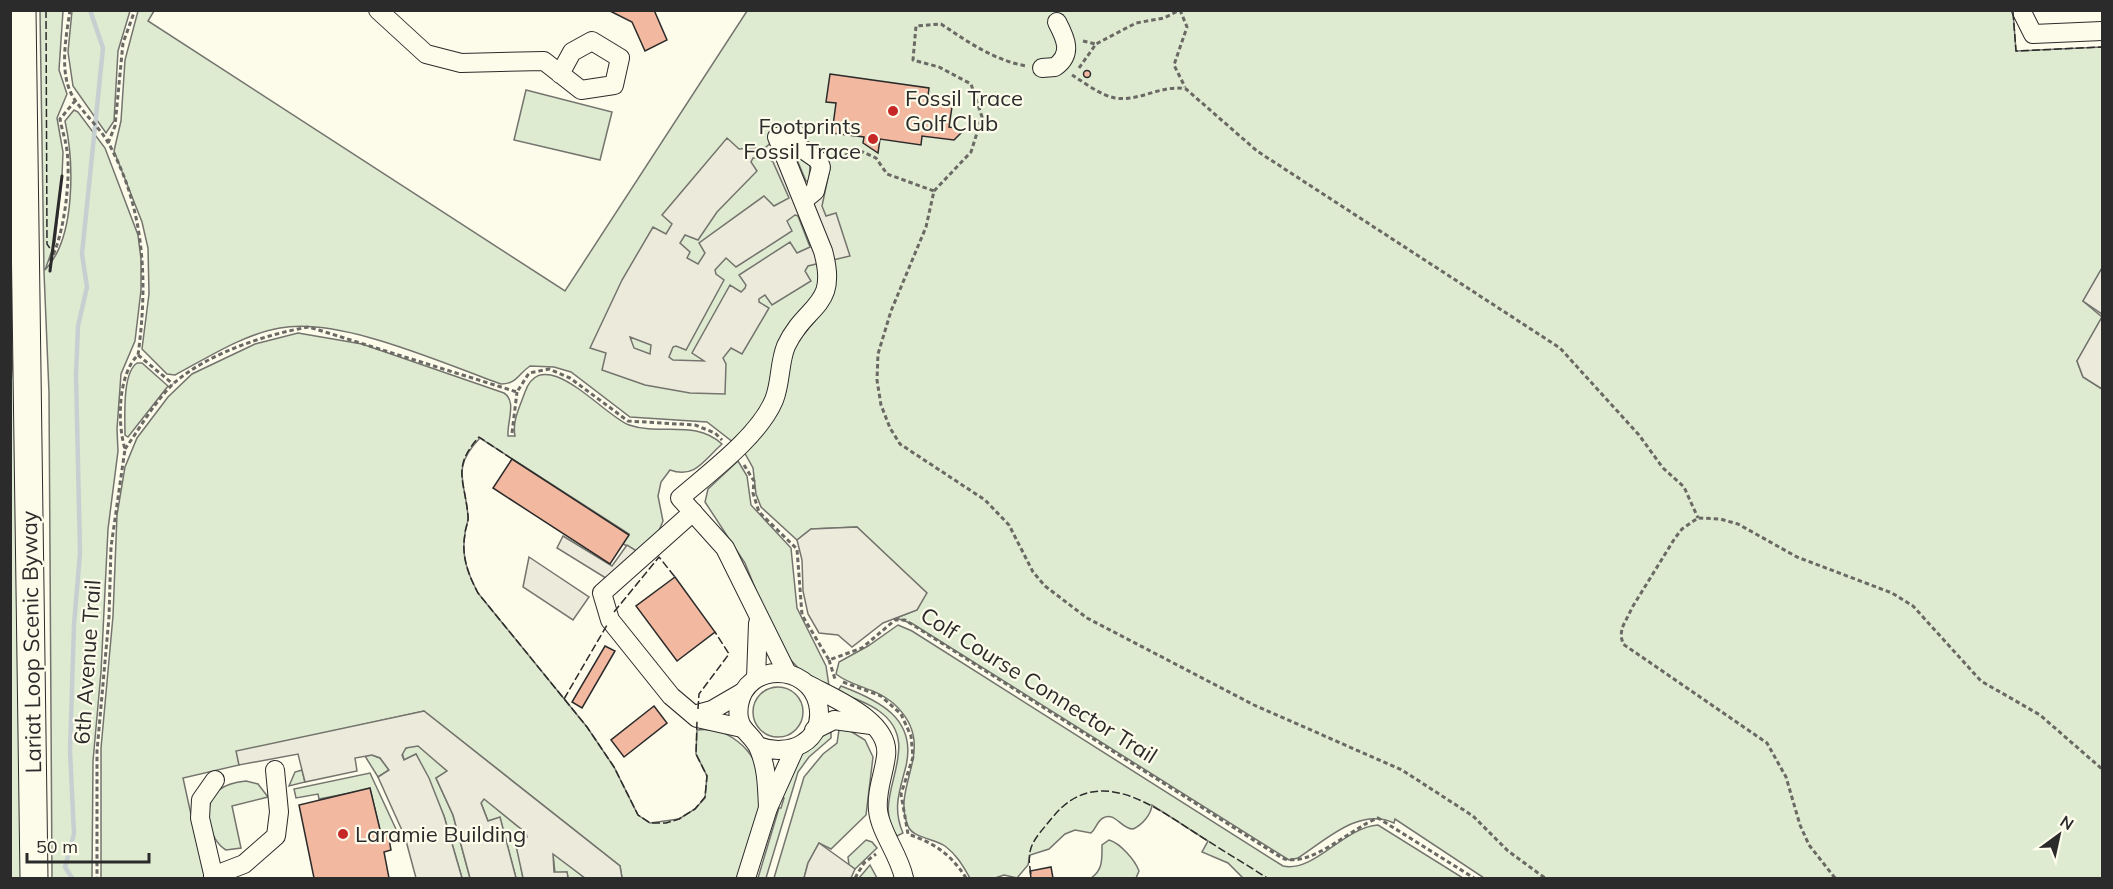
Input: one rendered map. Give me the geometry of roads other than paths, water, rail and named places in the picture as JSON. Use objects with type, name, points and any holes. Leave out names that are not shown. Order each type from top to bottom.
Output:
[{"type":"highway","name":"Lariat Loop Scenic Byway","points":[[22,10],[17,147],[34,879]]},
{"type":"street","points":[[378,10],[426,54],[461,63],[544,61],[560,74]]},
{"type":"street","points":[[2021,10],[2033,34],[2103,32]]},
{"type":"street","points":[[1042,68],[1055,67],[1066,56],[1068,46],[1057,22]]},
{"type":"street","points":[[742,728],[694,715],[660,684],[610,620],[602,593],[687,505],[733,451],[766,417],[775,398],[786,347],[799,324],[824,297],[828,287],[825,259],[804,200],[777,137],[796,134]]},
{"type":"street","points":[[782,149],[798,146],[818,159],[821,167],[815,191],[804,200]]},
{"type":"street","points":[[687,505],[725,548],[787,673]]},
{"type":"street","points":[[756,678],[758,618]]},
{"type":"street","points":[[694,715],[712,710],[744,692],[756,678],[766,674],[787,673],[855,709],[880,734],[887,752],[877,800],[879,818],[900,860],[904,879]]},
{"type":"street","points":[[809,685],[818,706],[814,730]]},
{"type":"street","points":[[744,692],[739,716],[742,728],[758,746],[767,772],[768,808]]},
{"type":"street","points":[[746,879],[768,808],[795,748],[814,730],[834,720],[873,725]]},
{"type":"street","points":[[758,746],[783,752],[795,748]]},
{"type":"street","points":[[215,780],[201,800],[200,818],[214,877],[243,864],[276,836],[279,812],[275,770]]},
{"type":"waterway","points":[[72,878],[65,867],[74,834],[70,751],[74,625],[80,553],[76,375],[78,326],[87,287],[82,254],[103,48],[90,10]]},
{"type":"place","name":"Fossil Trace Golf Club","points":[[893,111]]},
{"type":"place","name":"Footprints Fossil Trace","points":[[873,139]]},
{"type":"place","name":"Laramie Building","points":[[343,834]]}]
